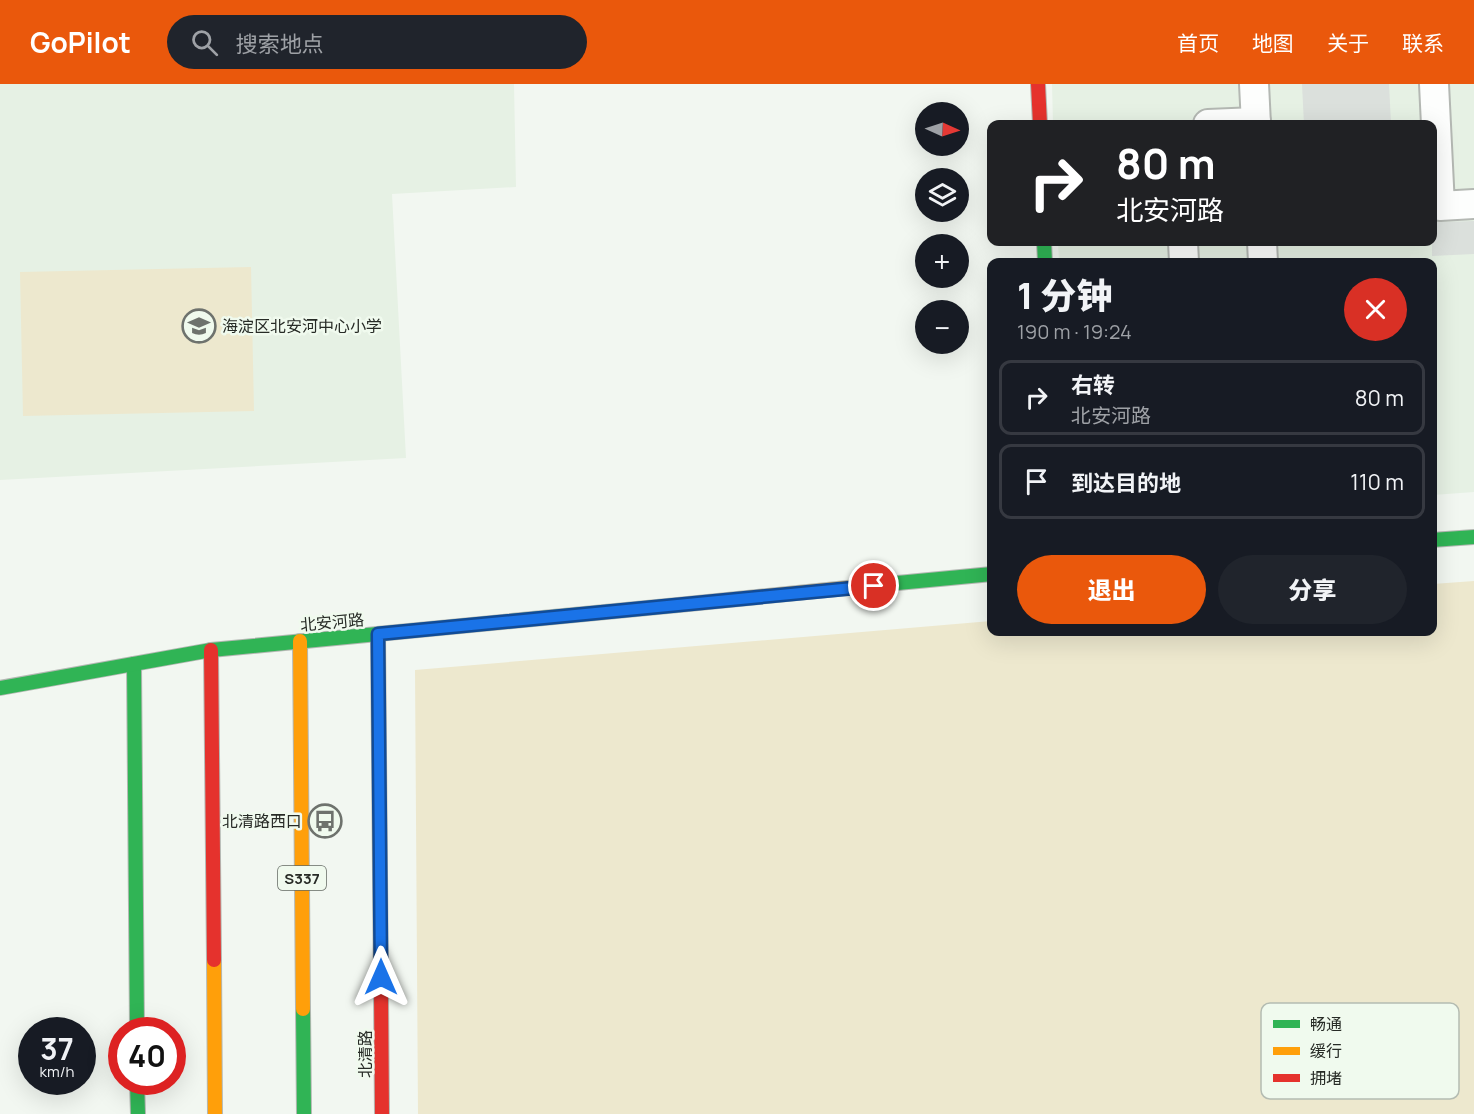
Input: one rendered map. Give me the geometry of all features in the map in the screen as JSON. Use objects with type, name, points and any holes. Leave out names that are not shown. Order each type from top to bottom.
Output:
[{"type":"street","points":[[1038,84],[1040,120]]},
{"type":"street","points":[[1254,84],[1256,120]]},
{"type":"street","points":[[1434,84],[1436,120]]},
{"type":"street","points":[[1437,145],[1440,206],[1474,204]]},
{"type":"street","points":[[1437,540],[1474,537]]},
{"type":"street","name":"北安河路","points":[[0,688],[211,650],[987,574]]},
{"type":"street","name":"北清路","points":[[378,634],[382,1114]]},
{"type":"street","name":"S337","points":[[300,641],[304,1114]]},
{"type":"street","points":[[211,650],[215,1114]]},
{"type":"street","points":[[134,664],[137,1017]]},
{"type":"street","points":[[137,1095],[138,1114]]},
{"type":"shaded area","name":"海淀区北安河中心小学","points":[[0,84],[514,84],[516,187],[392,194],[406,458],[0,480]]},
{"type":"shaded area","points":[[1052,84],[1474,84],[1474,492],[1437,495],[1437,258],[1059,258],[1058,246],[1437,246],[1437,120],[1053,120]]},
{"type":"shaded area","points":[[251,267],[254,411],[23,416],[20,272]]},
{"type":"shaded area","points":[[1474,581],[1474,1114],[418,1114],[415,670],[987,621],[987,636],[1437,636],[1437,584]]},
{"type":"building","points":[[1302,84],[1389,84],[1391,120],[1304,120]]},
{"type":"building","points":[[1474,221],[1474,254],[1432,256],[1432,246],[1437,246],[1437,222]]},
{"type":"traffic: fast","points":[[1044,246],[1045,258]]},
{"type":"traffic: fast","points":[[1437,540],[1474,537]]},
{"type":"traffic: fast","points":[[887,584],[987,574]]},
{"type":"traffic: fast","points":[[0,688],[211,650],[678,605]]},
{"type":"traffic: fast","points":[[134,664],[137,1017]]},
{"type":"traffic: fast","points":[[303,1009],[304,1114]]},
{"type":"traffic: fast","points":[[137,1095],[138,1114]]},
{"type":"traffic: slow","points":[[678,605],[887,584]]},
{"type":"traffic: slow","points":[[378,634],[381,993]]},
{"type":"traffic: slow","points":[[300,641],[303,1009]]},
{"type":"traffic: slow","points":[[214,960],[215,1114]]},
{"type":"traffic: jam","points":[[1038,84],[1040,120]]},
{"type":"traffic: jam","points":[[211,650],[214,960]]},
{"type":"traffic: jam","points":[[381,993],[382,1114]]},
{"type":"place","name":"海淀区北安河中心小学","points":[[199,326]]},
{"type":"place","name":"北清路西口","points":[[325,821]]},
{"type":"route","points":[[381,977],[378,634],[874,586]]}]
